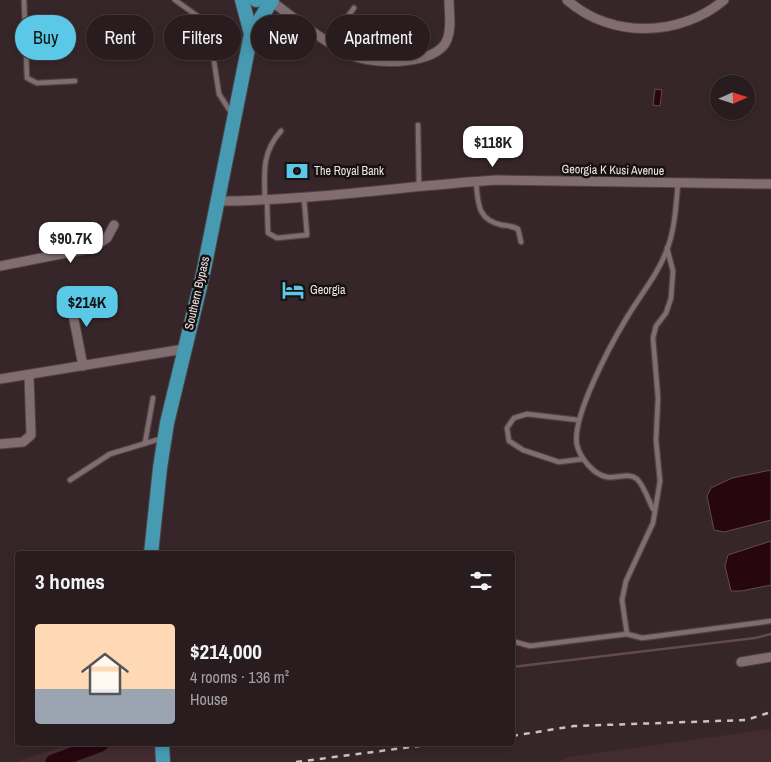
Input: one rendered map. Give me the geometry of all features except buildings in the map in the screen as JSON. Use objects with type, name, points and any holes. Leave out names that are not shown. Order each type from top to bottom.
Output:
[{"type":"highway","name":"Southern Bypass","points":[[242,0],[250,34]]},
{"type":"highway","name":"Southern Bypass","points":[[151,551],[164,438],[203,274],[250,34],[264,0]]},
{"type":"highway","points":[[162,746],[163,762]]},
{"type":"street","points":[[264,0],[326,42]]},
{"type":"street","points":[[568,0],[578,9],[597,18],[641,30],[668,28],[686,23],[701,16],[724,0]]},
{"type":"street","points":[[430,54],[442,48],[447,40],[450,27],[449,1]]},
{"type":"street","points":[[372,60],[398,60]]},
{"type":"street","name":"Georgia K Kusi Avenue","points":[[216,201],[266,201],[476,181],[771,184]]},
{"type":"street","points":[[0,266],[92,248],[107,238],[114,225]]},
{"type":"street","points":[[69,294],[83,366]]},
{"type":"street","points":[[0,379],[184,349]]},
{"type":"street","points":[[0,444],[23,442],[31,435],[29,375]]},
{"type":"street","points":[[741,662],[771,657]]},
{"type":"lane","points":[[24,0],[28,78],[30,82],[75,81]]},
{"type":"lane","points":[[175,0],[203,20],[209,28],[220,94],[234,118]]},
{"type":"lane","points":[[349,15],[354,8]]},
{"type":"lane","points":[[418,124],[419,186]]},
{"type":"lane","points":[[281,131],[267,152],[264,170],[268,233],[277,238],[307,235],[304,198]]},
{"type":"lane","points":[[476,181],[477,199],[484,217],[491,222],[518,229],[520,242]]},
{"type":"lane","points":[[653,509],[637,479],[628,476],[606,477],[594,470],[583,459],[577,445],[578,420],[590,390],[626,319],[650,286],[668,248],[674,223],[678,183]]},
{"type":"lane","points":[[627,634],[622,600],[626,581],[653,523],[653,509],[660,481],[656,440],[658,398],[653,338],[656,326],[666,313],[671,298],[673,271],[668,248]]},
{"type":"lane","points":[[145,443],[153,398]]},
{"type":"lane","points":[[578,420],[527,414],[514,418],[507,428],[509,441],[523,450],[559,462],[583,459]]},
{"type":"lane","points":[[70,480],[102,458],[164,438]]},
{"type":"lane","points":[[515,642],[530,646],[627,634],[642,638],[771,621]]},
{"type":"shaded area","points":[[655,89],[662,90],[660,106],[653,105]]},
{"type":"shaded area","points":[[771,470],[771,520],[724,532],[714,530],[707,496],[711,488],[732,478]]},
{"type":"shaded area","points":[[771,541],[771,585],[731,591],[725,566],[728,555]]},
{"type":"shaded area","points":[[771,729],[771,762],[558,762],[568,757]]},
{"type":"shaded area","points":[[64,746],[157,746],[159,762],[16,762]]},
{"type":"waterway","points":[[515,667],[755,638],[771,634]]},
{"type":"waterway","points":[[53,762],[96,746]]},
{"type":"railway","points":[[515,736],[574,726],[746,720],[771,712]]},
{"type":"railway","points":[[296,762],[419,746]]},
{"type":"place","name":"The Royal Bank","points":[[297,171]]},
{"type":"place","name":"Georgia","points":[[293,290]]}]
